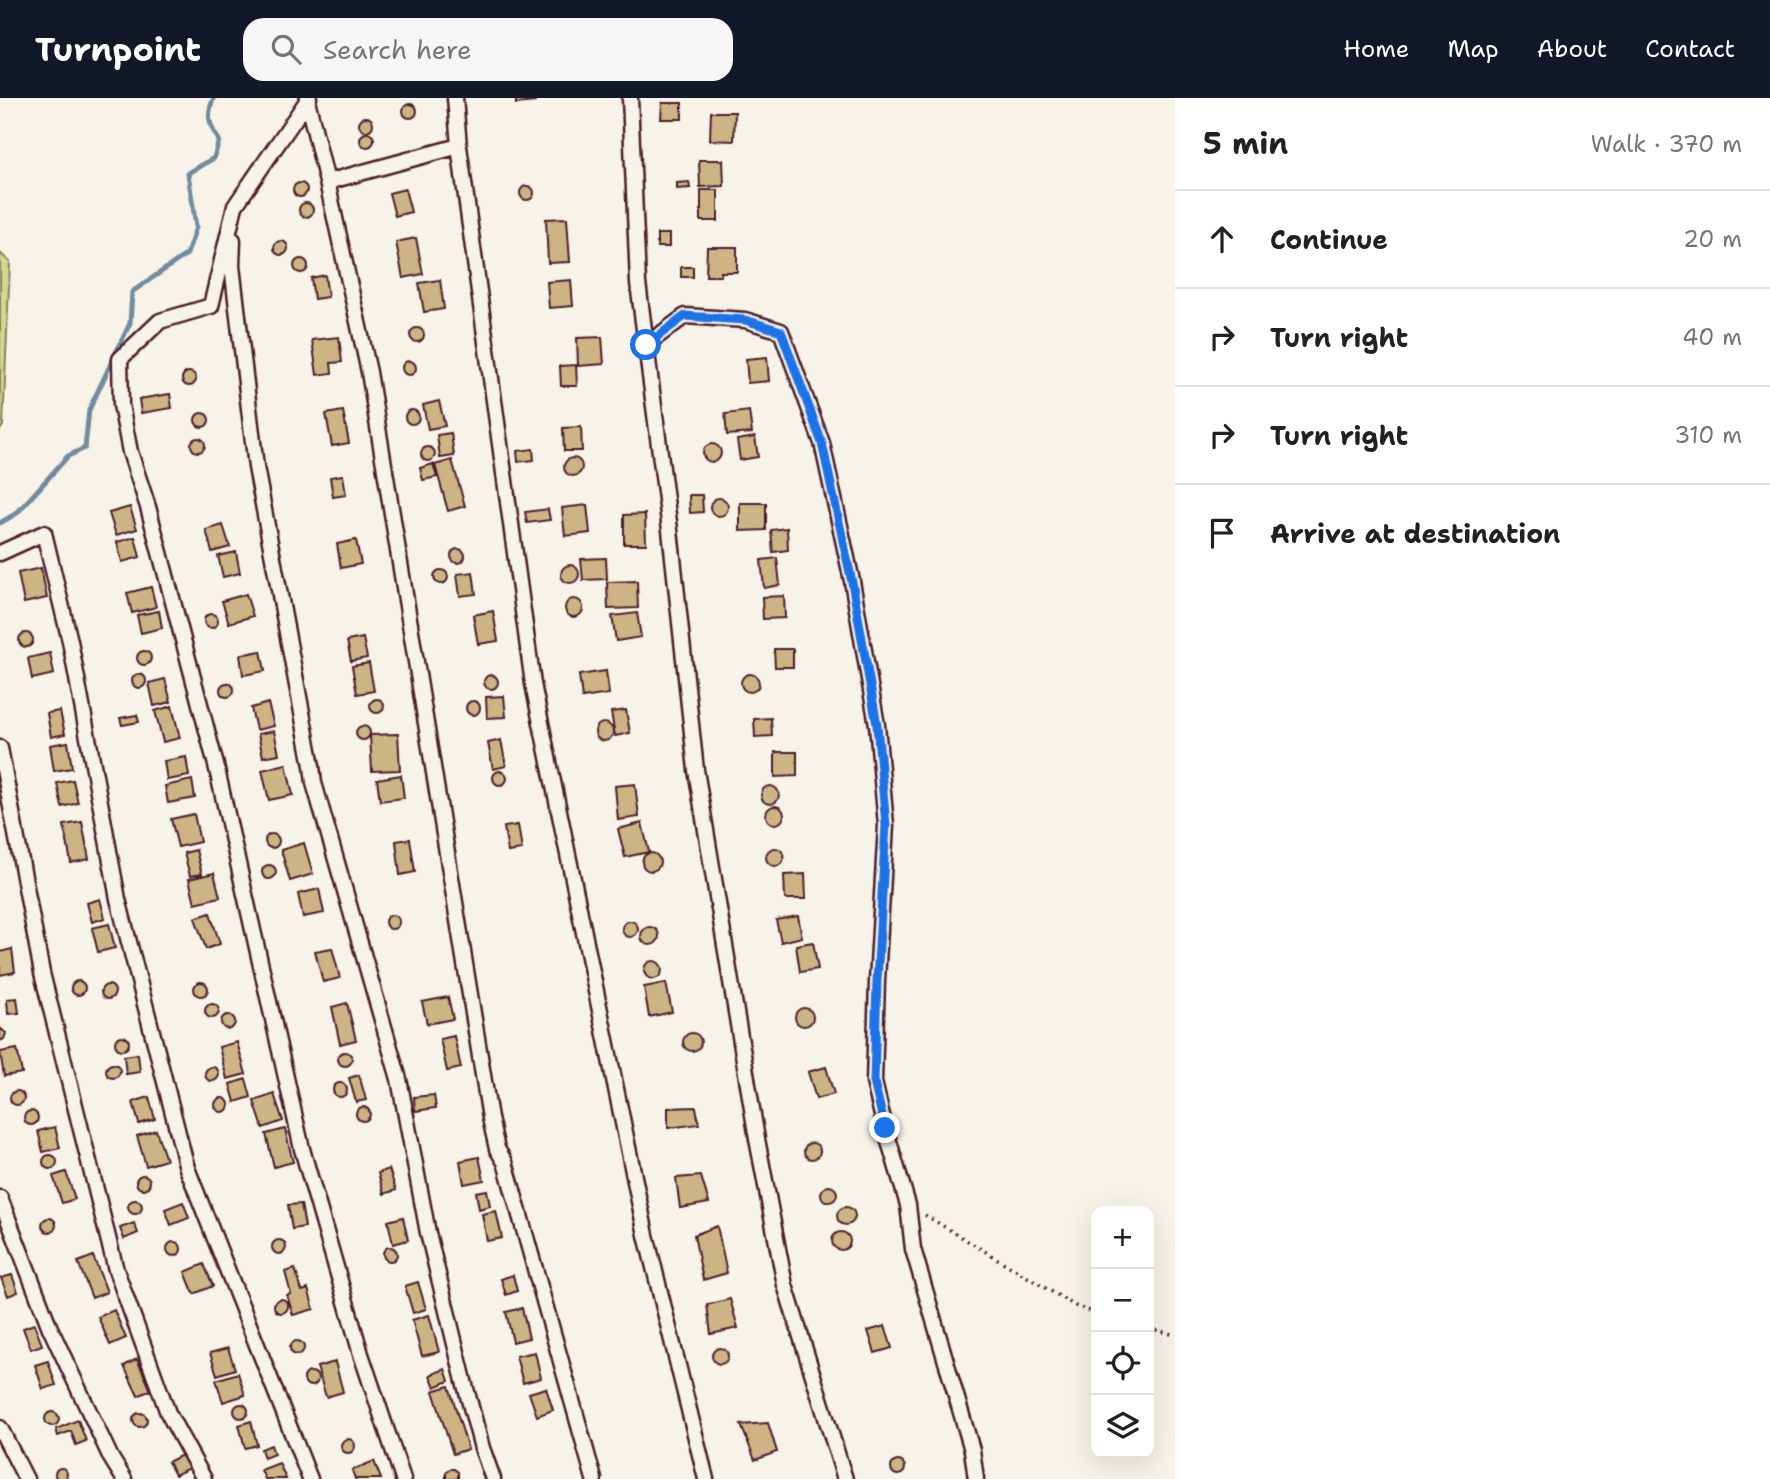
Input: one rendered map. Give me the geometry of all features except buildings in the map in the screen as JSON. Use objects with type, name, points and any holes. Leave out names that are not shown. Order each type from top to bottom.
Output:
[{"type":"street","points":[[455,98],[459,146],[533,684],[646,1235],[706,1479]]},
{"type":"street","points":[[630,98],[638,284],[670,530],[696,770],[757,1139],[785,1285],[845,1479]]},
{"type":"street","points":[[308,99],[369,372],[490,1118],[497,1149],[505,1162],[594,1479]]},
{"type":"street","points":[[308,99],[235,206],[211,306],[160,321],[120,359],[121,405],[130,452],[148,507],[216,765],[302,1149],[360,1354],[403,1479]]},
{"type":"street","points":[[327,182],[459,146]]},
{"type":"street","points":[[235,206],[232,266],[256,467],[314,783],[399,1079],[431,1246],[464,1381],[493,1479]]},
{"type":"street","points":[[646,345],[685,316],[745,320],[781,331],[822,443],[852,582],[877,725],[886,825],[874,1082],[908,1205],[913,1249],[972,1450],[976,1479]]},
{"type":"street","points":[[0,553],[44,533],[70,641],[118,899],[187,1168],[310,1479]]},
{"type":"street","points":[[0,748],[42,974],[116,1270],[168,1413],[204,1479]]},
{"type":"street","points":[[0,1198],[50,1328],[111,1458],[124,1479]]},
{"type":"street","points":[[0,1428],[26,1479]]},
{"type":"path","points":[[908,1205],[1077,1307],[1091,1311]]},
{"type":"path","points":[[1154,1329],[1175,1335]]},
{"type":"green space","points":[[0,253],[10,262],[3,426],[0,430]]},
{"type":"waterway","points":[[0,523],[17,513],[68,456],[85,448],[89,410],[130,323],[132,292],[187,254],[196,227],[188,173],[214,158],[219,140],[210,120],[214,98]]},
{"type":"route","points":[[646,345],[685,316],[745,320],[781,331],[822,443],[852,582],[877,725],[886,825],[874,1082],[885,1128]]}]
